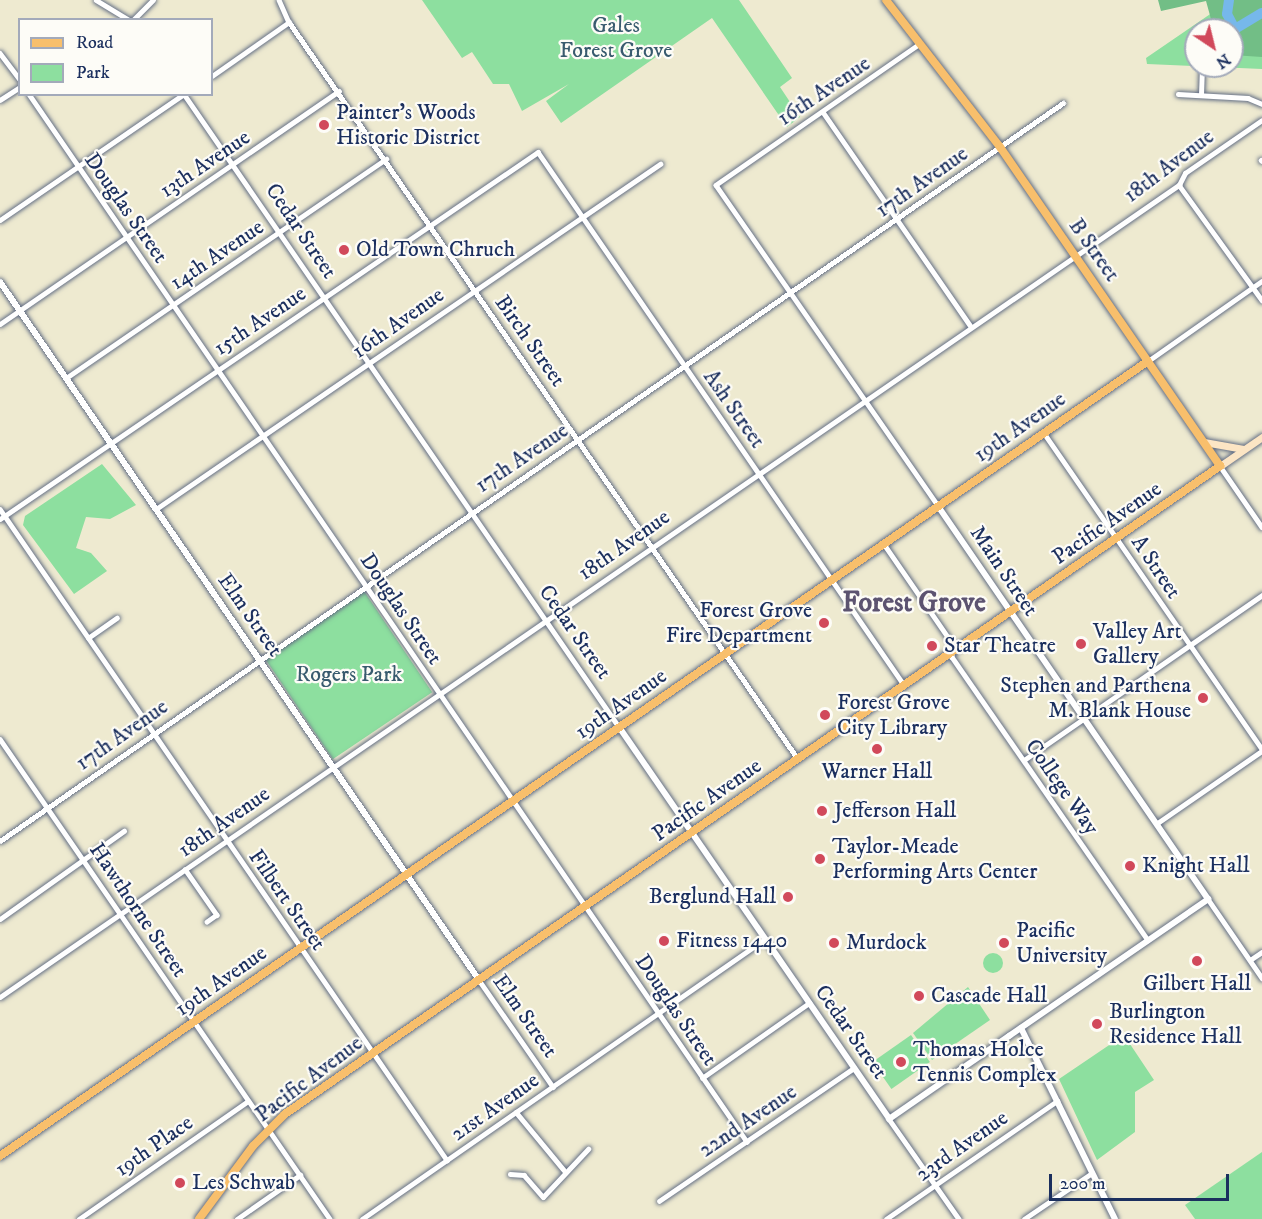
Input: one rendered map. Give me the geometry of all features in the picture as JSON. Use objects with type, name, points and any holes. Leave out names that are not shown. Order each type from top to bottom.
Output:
[{"type":"main road","name":"B Street","points":[[886,0],[1000,147],[1220,466]]},
{"type":"main road","name":"19th Avenue","points":[[0,1156],[1148,361]]},
{"type":"main road","name":"Pacific Avenue","points":[[199,1219],[268,1129],[585,906],[1262,437]]},
{"type":"main road","points":[[1204,442],[1226,450],[1245,449]]},
{"type":"street","points":[[96,0],[128,18]]},
{"type":"street","points":[[133,18],[153,0]]},
{"type":"street","name":"Birch Street","points":[[279,0],[289,22],[431,224],[798,759]]},
{"type":"street","points":[[213,75],[289,22]]},
{"type":"street","name":"16th Avenue","points":[[716,185],[920,44]]},
{"type":"street","points":[[0,53],[18,77]]},
{"type":"street","points":[[1201,95],[1202,78]]},
{"type":"street","points":[[0,100],[18,88]]},
{"type":"street","name":"13th Avenue","points":[[0,324],[339,91]]},
{"type":"street","points":[[1178,94],[1248,98],[1262,104]]},
{"type":"street","name":"Douglas Street","points":[[29,96],[747,1142]]},
{"type":"street","points":[[0,220],[183,96]]},
{"type":"street","name":"Cedar Street","points":[[185,96],[959,1219]]},
{"type":"street","name":"17th Avenue","points":[[0,841],[1063,103]]},
{"type":"street","points":[[823,112],[970,326]]},
{"type":"street","name":"18th Avenue","points":[[0,997],[1074,254],[1179,185],[1185,173],[1262,120]]},
{"type":"street","name":"Ash Street","points":[[538,152],[904,685]]},
{"type":"street","name":"15th Avenue","points":[[2,517],[538,152]]},
{"type":"street","name":"14th Avenue","points":[[66,378],[386,159]]},
{"type":"street","name":"16th Avenue","points":[[156,509],[660,164]]},
{"type":"street","name":"Main Street","points":[[716,185],[1262,978]]},
{"type":"street","points":[[1179,185],[1262,300]]},
{"type":"street","name":"19th Avenue","points":[[1148,361],[1262,281]]},
{"type":"street","name":"Elm Street","points":[[0,282],[553,1087]]},
{"type":"street","name":"A Street","points":[[1044,432],[1262,750]]},
{"type":"street","name":"B Street","points":[[1220,466],[1262,527]]},
{"type":"street","name":"Filbert Street","points":[[0,509],[2,517],[88,638],[447,1160]]},
{"type":"street","name":"College Way","points":[[884,544],[952,643],[952,652],[1148,940]]},
{"type":"street","points":[[1024,760],[1262,595]]},
{"type":"street","points":[[88,638],[117,618]]},
{"type":"street","name":"Hawthorne Street","points":[[0,739],[330,1219]]},
{"type":"street","points":[[1156,824],[1262,750]]},
{"type":"street","points":[[0,920],[124,831]]},
{"type":"street","points":[[185,869],[217,915],[207,922]]},
{"type":"street","points":[[889,1119],[1208,898]]},
{"type":"street","name":"21st Avenue","points":[[362,1219],[765,939]]},
{"type":"street","points":[[1250,960],[1262,952]]},
{"type":"street","points":[[702,1078],[809,1003]]},
{"type":"street","points":[[1021,1028],[1114,1219]]},
{"type":"street","name":"22nd Avenue","points":[[659,1201],[854,1068]]},
{"type":"street","name":"19th Place","points":[[79,1219],[248,1101]]},
{"type":"street","name":"23rd Avenue","points":[[886,1219],[1057,1101]]},
{"type":"street","points":[[516,1112],[564,1170]]},
{"type":"street","points":[[510,1174],[524,1175],[541,1197],[564,1170],[588,1149]]},
{"type":"street","points":[[1024,1219],[1092,1173]]},
{"type":"street","points":[[237,1219],[300,1175]]},
{"type":"green space","name":"Gales Forest Grove","points":[[422,0],[739,0],[792,78],[780,87],[800,117],[787,127],[712,18],[561,123],[546,101],[569,84],[522,111],[509,84],[493,84],[472,52],[462,58]]},
{"type":"green space","points":[[1158,0],[1262,0],[1262,57],[1244,56],[1244,18],[1211,18],[1206,1],[1161,11]]},
{"type":"green space","points":[[1222,6],[1227,18],[1204,18]]},
{"type":"green space","points":[[1262,18],[1262,69],[1244,68],[1244,25]]},
{"type":"green space","points":[[1184,32],[1184,66],[1147,64],[1146,58]]},
{"type":"green space","points":[[102,464],[136,505],[110,519],[86,517],[76,548],[91,553],[107,571],[74,594],[23,525],[25,516]]},
{"type":"green space","name":"Rogers Park","points":[[364,591],[432,692],[333,759],[265,658]]},
{"type":"green space","points":[[989,953],[997,953],[1003,959],[1003,967],[997,973],[989,973],[983,967],[983,959]]},
{"type":"green space","points":[[968,987],[990,1020],[932,1060],[913,1033]]},
{"type":"green space","name":"Thomas Holce Tennis Complex","points":[[911,1035],[930,1062],[891,1089],[872,1062]]},
{"type":"green space","points":[[1124,1035],[1154,1080],[1135,1092],[1135,1132],[1097,1160],[1059,1079]]},
{"type":"green space","points":[[1262,1152],[1262,1219],[1195,1219],[1185,1205]]},
{"type":"waterway","points":[[1229,0],[1227,14],[1235,29],[1262,13]]},
{"type":"place","name":"Painter's Woods Historic District","points":[[324,125]]},
{"type":"place","name":"Old Town Chruch","points":[[344,250]]},
{"type":"place","name":"Forest Grove Fire Department","points":[[824,623]]},
{"type":"place","name":"Valley Art Gallery","points":[[1081,644]]},
{"type":"place","name":"Star Theatre","points":[[932,646]]},
{"type":"place","name":"Stephen and Parthena M. Blank House","points":[[1203,698]]},
{"type":"place","name":"Forest Grove City Library","points":[[825,715]]},
{"type":"place","name":"Warner Hall","points":[[877,749]]},
{"type":"place","name":"Jefferson Hall","points":[[822,811]]},
{"type":"place","name":"Taylor-Meade Performing Arts Center","points":[[820,859]]},
{"type":"place","name":"Knight Hall","points":[[1130,866]]},
{"type":"place","name":"Berglund Hall","points":[[788,897]]},
{"type":"place","name":"Fitness 1440","points":[[664,941]]},
{"type":"place","name":"Murdock","points":[[834,943]]},
{"type":"place","name":"Pacific University","points":[[1004,943]]},
{"type":"place","name":"Gilbert Hall","points":[[1197,961]]},
{"type":"place","name":"Cascade Hall","points":[[919,996]]},
{"type":"place","name":"Burlington Residence Hall","points":[[1097,1024]]},
{"type":"place","name":"Thomas Holce Tennis Complex","points":[[901,1062]]},
{"type":"place","name":"Les Schwab","points":[[180,1183]]},
{"type":"district","name":"Forest Grove","points":[[914,603]]}]
